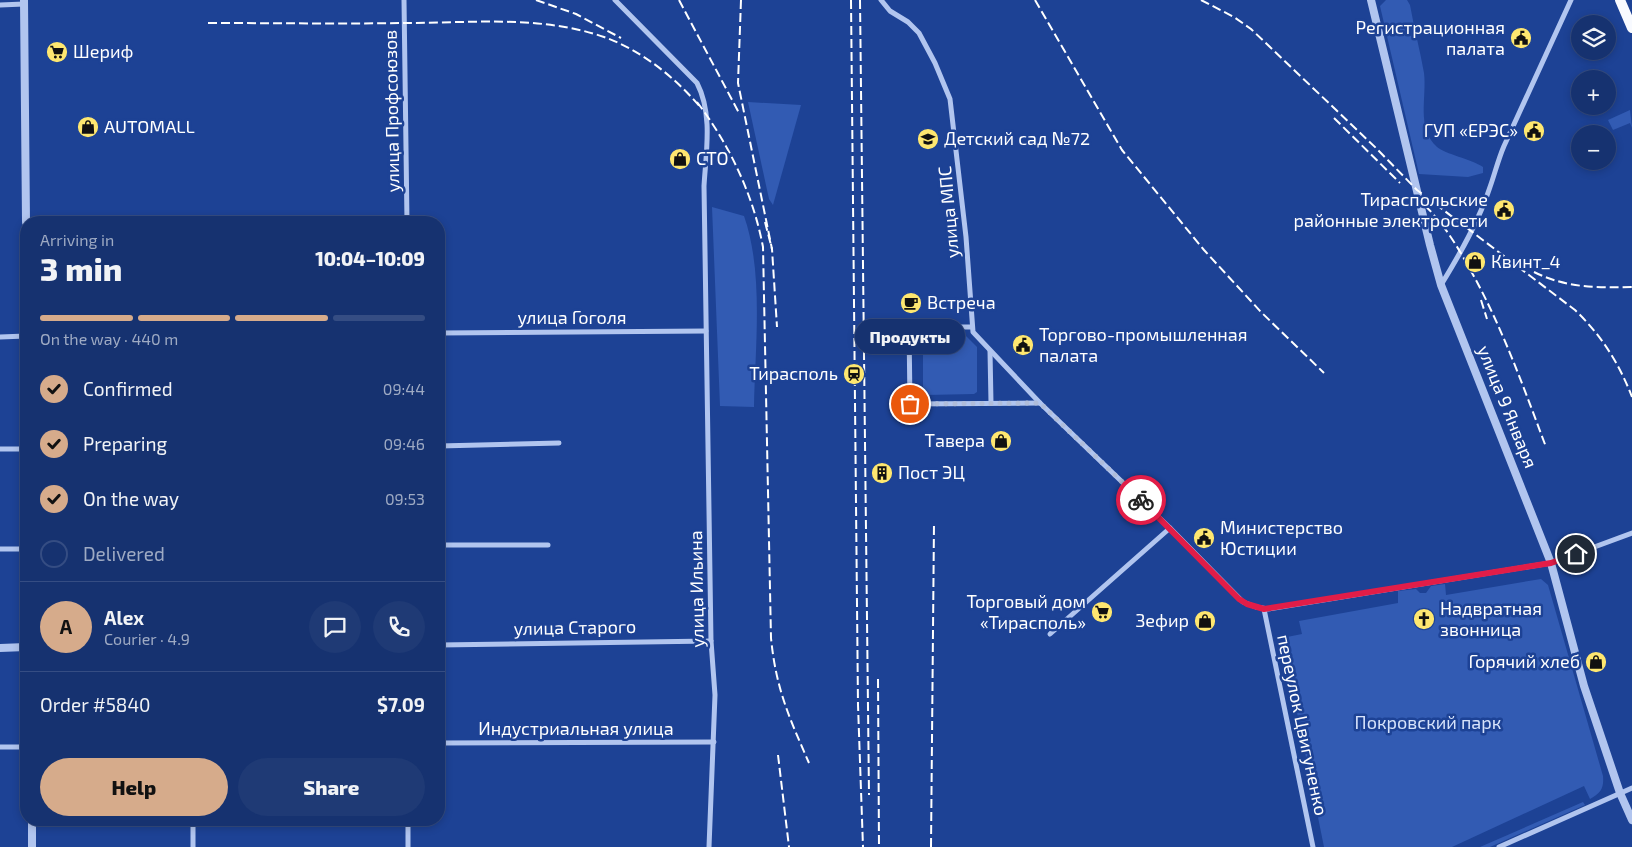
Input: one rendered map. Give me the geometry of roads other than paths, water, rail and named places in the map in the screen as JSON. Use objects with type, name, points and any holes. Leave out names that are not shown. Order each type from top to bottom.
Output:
[{"type":"main road","points":[[1622,1],[1632,28]]},
{"type":"street","name":"улица Профсоюзов","points":[[404,0],[406,216]]},
{"type":"street","name":"улица Ильина","points":[[615,0],[697,83],[703,95],[707,114],[704,186],[711,641],[715,695],[709,847]]},
{"type":"street","name":"улица МПС","points":[[881,0],[890,11],[908,22],[919,33],[936,63],[950,99],[966,237],[971,327]]},
{"type":"street","name":"улица 9 Января","points":[[1372,0],[1441,285],[1551,563],[1584,686],[1620,793],[1632,820]]},
{"type":"street","points":[[1441,285],[1470,232],[1490,186],[1494,168],[1571,0]]},
{"type":"street","points":[[0,4],[24,2],[26,216]]},
{"type":"street","points":[[1040,403],[910,404],[909,327],[971,327],[977,338],[1040,403],[1170,528],[1239,599],[1247,604],[1264,609],[1551,563],[1632,534]]},
{"type":"street","name":"улица Гоголя","points":[[445,333],[706,331]]},
{"type":"street","points":[[0,336],[20,336]]},
{"type":"street","points":[[990,351],[991,403]]},
{"type":"street","points":[[445,446],[558,443]]},
{"type":"street","points":[[0,449],[20,449]]},
{"type":"street","points":[[1050,634],[1170,528]]},
{"type":"street","points":[[445,545],[548,545]]},
{"type":"street","points":[[0,549],[20,549]]},
{"type":"street","name":"переулок Цвигуненко","points":[[1264,609],[1313,847]]},
{"type":"street","name":"улица Старого","points":[[445,645],[711,641]]},
{"type":"street","points":[[0,648],[20,647]]},
{"type":"street","name":"Индустриальная улица","points":[[445,743],[714,742]]},
{"type":"street","points":[[0,747],[20,747]]},
{"type":"street","points":[[1499,847],[1632,788]]},
{"type":"street","points":[[32,826],[32,847]]},
{"type":"street","points":[[193,826],[193,847]]},
{"type":"street","points":[[408,826],[408,847]]},
{"type":"railway","points":[[536,0],[576,14],[621,38]]},
{"type":"railway","points":[[679,0],[739,113]]},
{"type":"railway","points":[[741,0],[738,83],[772,249],[777,327]]},
{"type":"railway","points":[[851,0],[858,705],[863,847]]},
{"type":"railway","points":[[860,0],[869,795]]},
{"type":"railway","points":[[1035,0],[1122,150],[1204,250],[1261,312],[1324,373]]},
{"type":"railway","points":[[1201,0],[1234,17],[1251,29],[1376,148],[1417,190],[1575,310],[1593,329],[1608,350],[1632,397]]},
{"type":"railway","points":[[208,23],[506,22],[531,23],[580,30],[604,37],[644,57],[669,76],[701,108]]},
{"type":"railway","points":[[697,102],[709,118],[738,170],[753,208],[763,247],[771,638],[780,688],[809,763]]},
{"type":"railway","points":[[1334,118],[1400,183]]},
{"type":"railway","points":[[1415,197],[1442,225],[1477,282],[1506,343],[1546,447]]},
{"type":"railway","points":[[765,222],[772,249]]},
{"type":"railway","points":[[1534,272],[1558,281],[1582,286],[1632,287]]},
{"type":"railway","points":[[1481,300],[1487,319]]},
{"type":"railway","points":[[931,847],[934,523]]},
{"type":"railway","points":[[878,679],[879,847]]},
{"type":"railway","points":[[778,755],[789,847]]},
{"type":"place","name":"Регистрационная палата","points":[[1521,38]]},
{"type":"place","name":"Шериф","points":[[57,52]]},
{"type":"place","name":"AUTOMALL","points":[[88,127]]},
{"type":"place","name":"ГУП «ЕРЭС»","points":[[1534,131]]},
{"type":"place","name":"Детский сад №72","points":[[928,139]]},
{"type":"place","name":"СТО","points":[[680,159]]},
{"type":"place","name":"Тираспольские районные электросети","points":[[1504,210]]},
{"type":"place","name":"Квинт_4","points":[[1475,262]]},
{"type":"place","name":"Встреча","points":[[911,303]]},
{"type":"place","name":"Торгово-промышленная палата","points":[[1023,345]]},
{"type":"place","name":"Тирасполь","points":[[854,374]]},
{"type":"place","name":"Продукты","points":[[910,404]]},
{"type":"place","name":"Тавера","points":[[1001,441]]},
{"type":"place","name":"Пост ЭЦ","points":[[882,473]]},
{"type":"place","name":"Министерство Юстиции","points":[[1204,538]]},
{"type":"place","name":"Торговый дом «Тирасполь»","points":[[1102,612]]},
{"type":"place","name":"Надвратная звонница","points":[[1424,619]]},
{"type":"place","name":"Зефир","points":[[1205,621]]},
{"type":"place","name":"Горячий хлеб","points":[[1596,662]]},
{"type":"park label","name":"Покровский парк","points":[[1428,723]]}]
